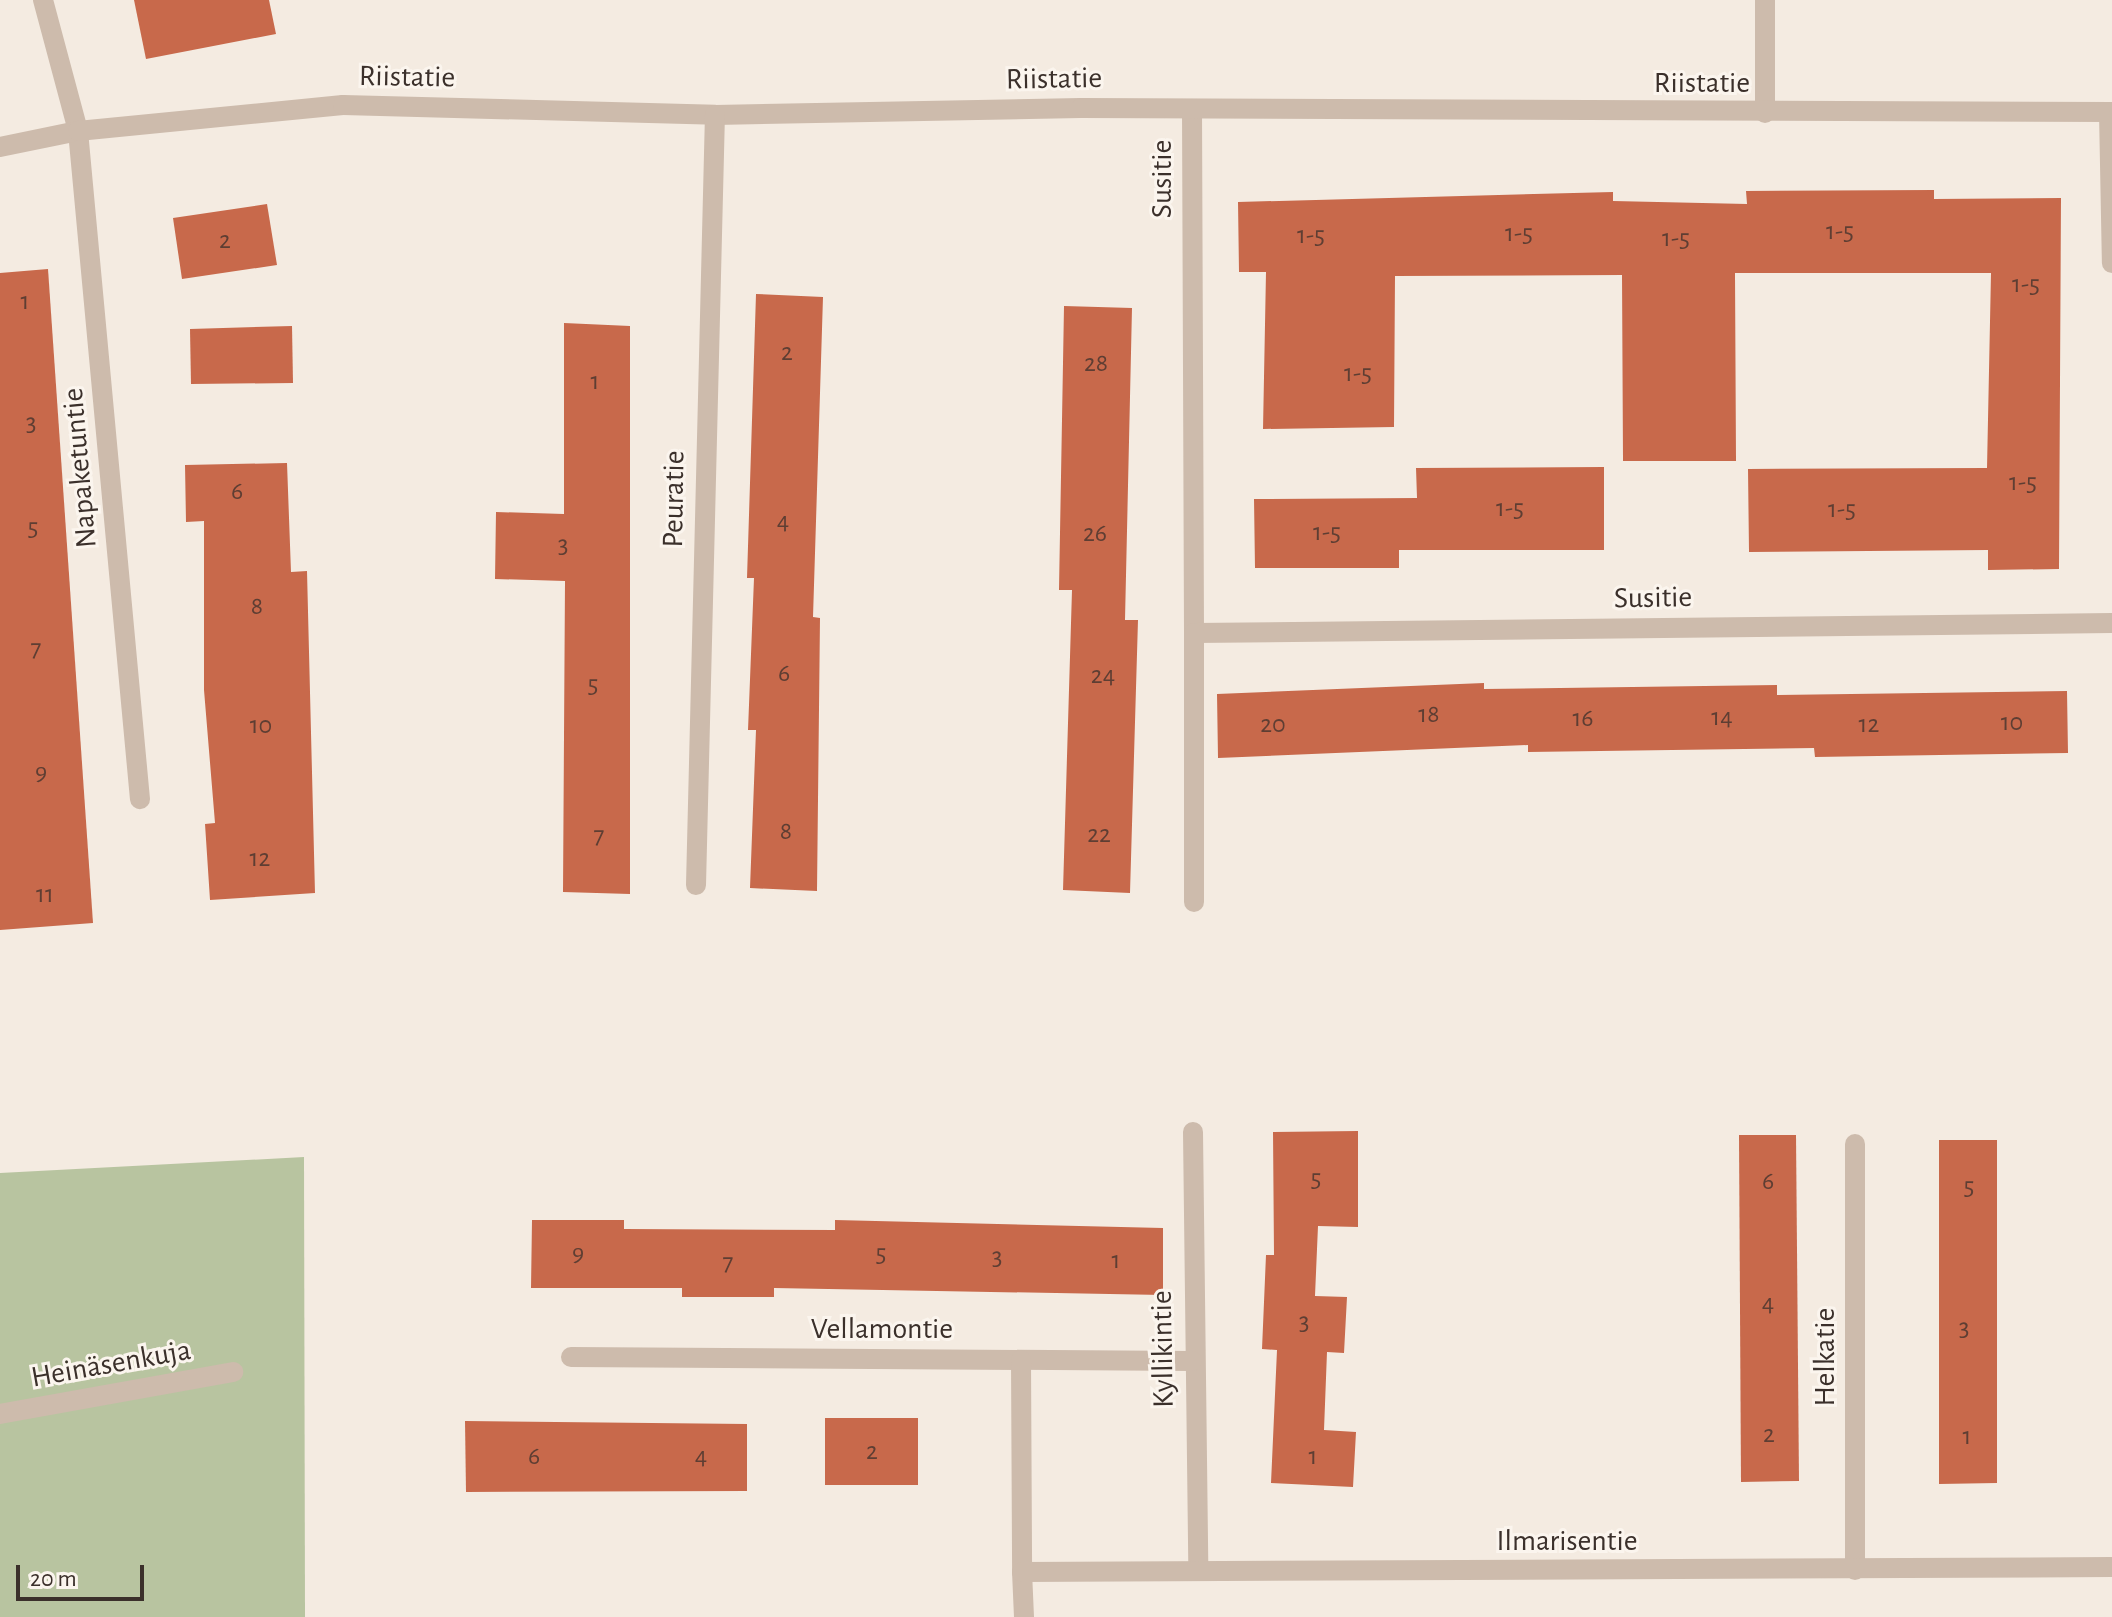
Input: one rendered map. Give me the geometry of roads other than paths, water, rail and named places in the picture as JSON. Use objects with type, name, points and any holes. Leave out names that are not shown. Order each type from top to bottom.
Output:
[{"type":"street","name":"Napaketuntie","points":[[43,0],[78,131],[140,799]]},
{"type":"street","points":[[1765,0],[1765,113]]},
{"type":"street","name":"Riistatie","points":[[0,147],[78,131],[343,105],[715,115],[1192,109],[2111,112]]},
{"type":"street","name":"Susitie","points":[[1192,109],[1194,902]]},
{"type":"street","points":[[2111,112],[2112,263]]},
{"type":"street","name":"Peuratie","points":[[696,885],[715,115]]},
{"type":"street","name":"Susitie","points":[[1194,633],[2112,623]]},
{"type":"street","name":"Kyllikintie","points":[[1193,1132],[1192,1361],[1198,1565]]},
{"type":"street","name":"Helkatie","points":[[1855,1144],[1855,1570]]},
{"type":"street","name":"Vellamontie","points":[[571,1357],[1192,1361]]},
{"type":"street","points":[[1021,1360],[1024,1617]]},
{"type":"street","name":"Heinäsenkuja","points":[[0,1414],[233,1372]]},
{"type":"street","name":"Ilmarisentie","points":[[1022,1572],[1198,1565],[1855,1570],[2112,1567]]}]
